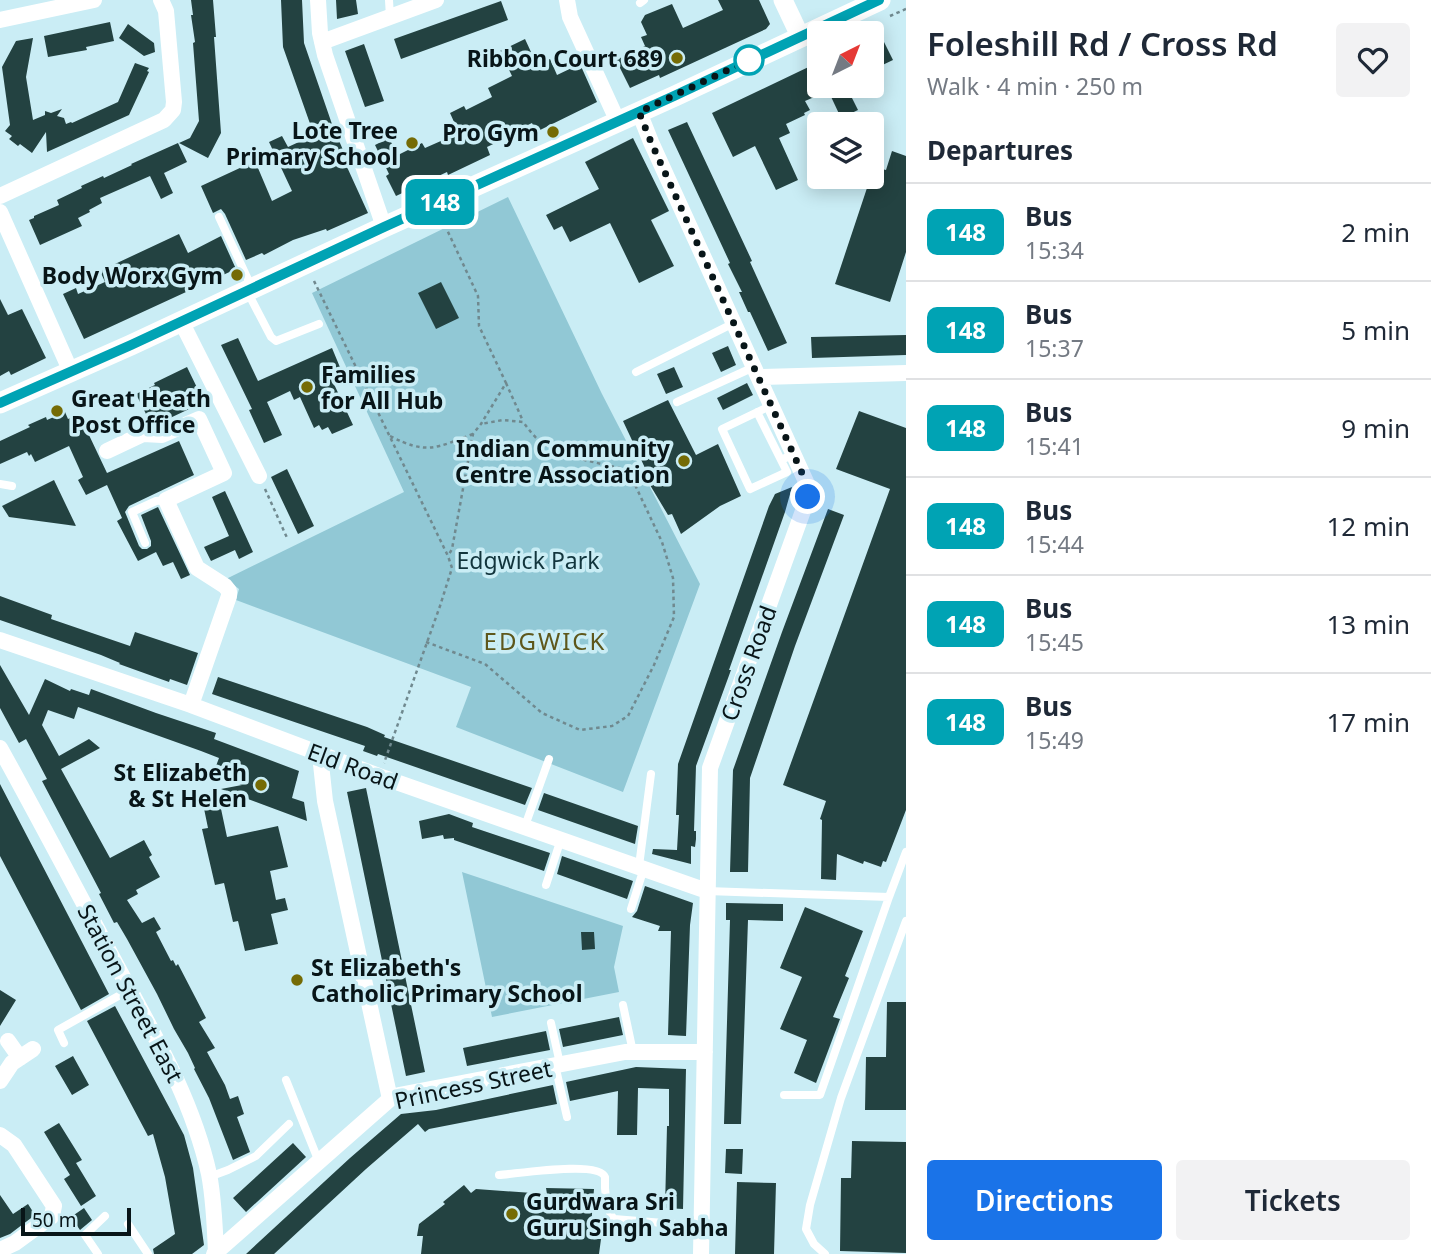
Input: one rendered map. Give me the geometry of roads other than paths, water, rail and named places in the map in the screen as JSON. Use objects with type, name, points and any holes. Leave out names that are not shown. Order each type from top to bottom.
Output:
[{"type":"main road","points":[[0,403],[880,0]]},
{"type":"street","points":[[0,20],[94,0]]},
{"type":"street","points":[[0,196],[170,115],[174,102],[166,12],[161,0]]},
{"type":"street","points":[[318,0],[322,42],[384,227]]},
{"type":"street","points":[[322,42],[436,0]]},
{"type":"street","points":[[567,0],[570,17],[618,122]]},
{"type":"street","points":[[783,0],[800,36]]},
{"type":"street","name":"Cross Road","points":[[639,112],[757,372],[765,409],[787,457],[808,486],[808,497],[710,768],[701,1254]]},
{"type":"street","points":[[0,212],[71,372]]},
{"type":"street","points":[[181,321],[259,476]]},
{"type":"street","points":[[757,372],[906,373]]},
{"type":"street","points":[[107,451],[143,433],[162,435],[199,419],[224,473],[166,500],[197,568],[226,586],[229,591],[191,705]]},
{"type":"street","name":"Eld Road","points":[[0,640],[191,705],[320,755],[707,891]]},
{"type":"street","name":"Station Street East","points":[[0,748],[179,1085],[201,1143],[209,1177],[215,1254]]},
{"type":"street","points":[[320,755],[325,801],[390,1099]]},
{"type":"street","points":[[0,1081],[12,1063],[26,1053],[8,1041]]},
{"type":"street","name":"Princess Street","points":[[215,1254],[390,1099],[399,1095],[625,1052],[705,1052]]},
{"type":"street","points":[[0,1135],[14,1145],[54,1206],[52,1216],[15,1243],[0,1250]]},
{"type":"lane","points":[[389,0],[390,17]]},
{"type":"lane","points":[[219,217],[271,337],[276,341],[319,324]]},
{"type":"lane","points":[[636,372],[734,323]]},
{"type":"lane","points":[[677,402],[757,372]]},
{"type":"lane","points":[[765,409],[722,429],[750,489],[787,472],[787,457]]},
{"type":"lane","points":[[0,484],[12,486]]},
{"type":"lane","points":[[145,543],[132,512],[156,501],[166,500]]},
{"type":"lane","points":[[526,826],[549,759]]},
{"type":"lane","points":[[631,909],[641,867],[650,774]]},
{"type":"lane","points":[[546,886],[561,839]]},
{"type":"lane","points":[[785,1094],[820,1095],[906,852]]},
{"type":"lane","points":[[707,891],[889,897]]},
{"type":"lane","points":[[825,1254],[814,1244],[806,1229],[810,1205],[841,1098],[906,921]]},
{"type":"lane","points":[[64,1043],[58,1030],[130,990]]},
{"type":"lane","points":[[623,1005],[634,1052]]},
{"type":"lane","points":[[551,1023],[567,1117]]},
{"type":"lane","points":[[286,1080],[319,1162]]},
{"type":"lane","points":[[209,1177],[256,1156],[289,1124]]},
{"type":"lane","points":[[499,1175],[569,1168],[596,1170],[605,1178],[608,1211],[614,1219],[701,1226]]},
{"type":"lane","points":[[98,1254],[85,1235],[106,1216]]},
{"type":"lane","points":[[128,1224],[148,1254]]},
{"type":"place","name":"Ribbon Court 689","points":[[677,58]]},
{"type":"place","name":"Pro Gym","points":[[553,132]]},
{"type":"place","name":"Lote Tree Primary School","points":[[412,143]]},
{"type":"place","name":"Body Worx Gym","points":[[237,275]]},
{"type":"place","name":"Families for All Hub","points":[[307,387]]},
{"type":"place","name":"Great Heath Post Office","points":[[57,411]]},
{"type":"place","name":"Indian Community Centre Association","points":[[684,461]]},
{"type":"place","name":"St Elizabeth & St Helen","points":[[261,785]]},
{"type":"place","name":"St Elizabeth's Catholic Primary School","points":[[297,980]]},
{"type":"place","name":"Gurdwara Sri Guru Singh Sabha","points":[[512,1214]]},
{"type":"district","name":"EDGWICK","points":[[545,640]]},
{"type":"park label","name":"Edgwick Park","points":[[528,560]]}]
